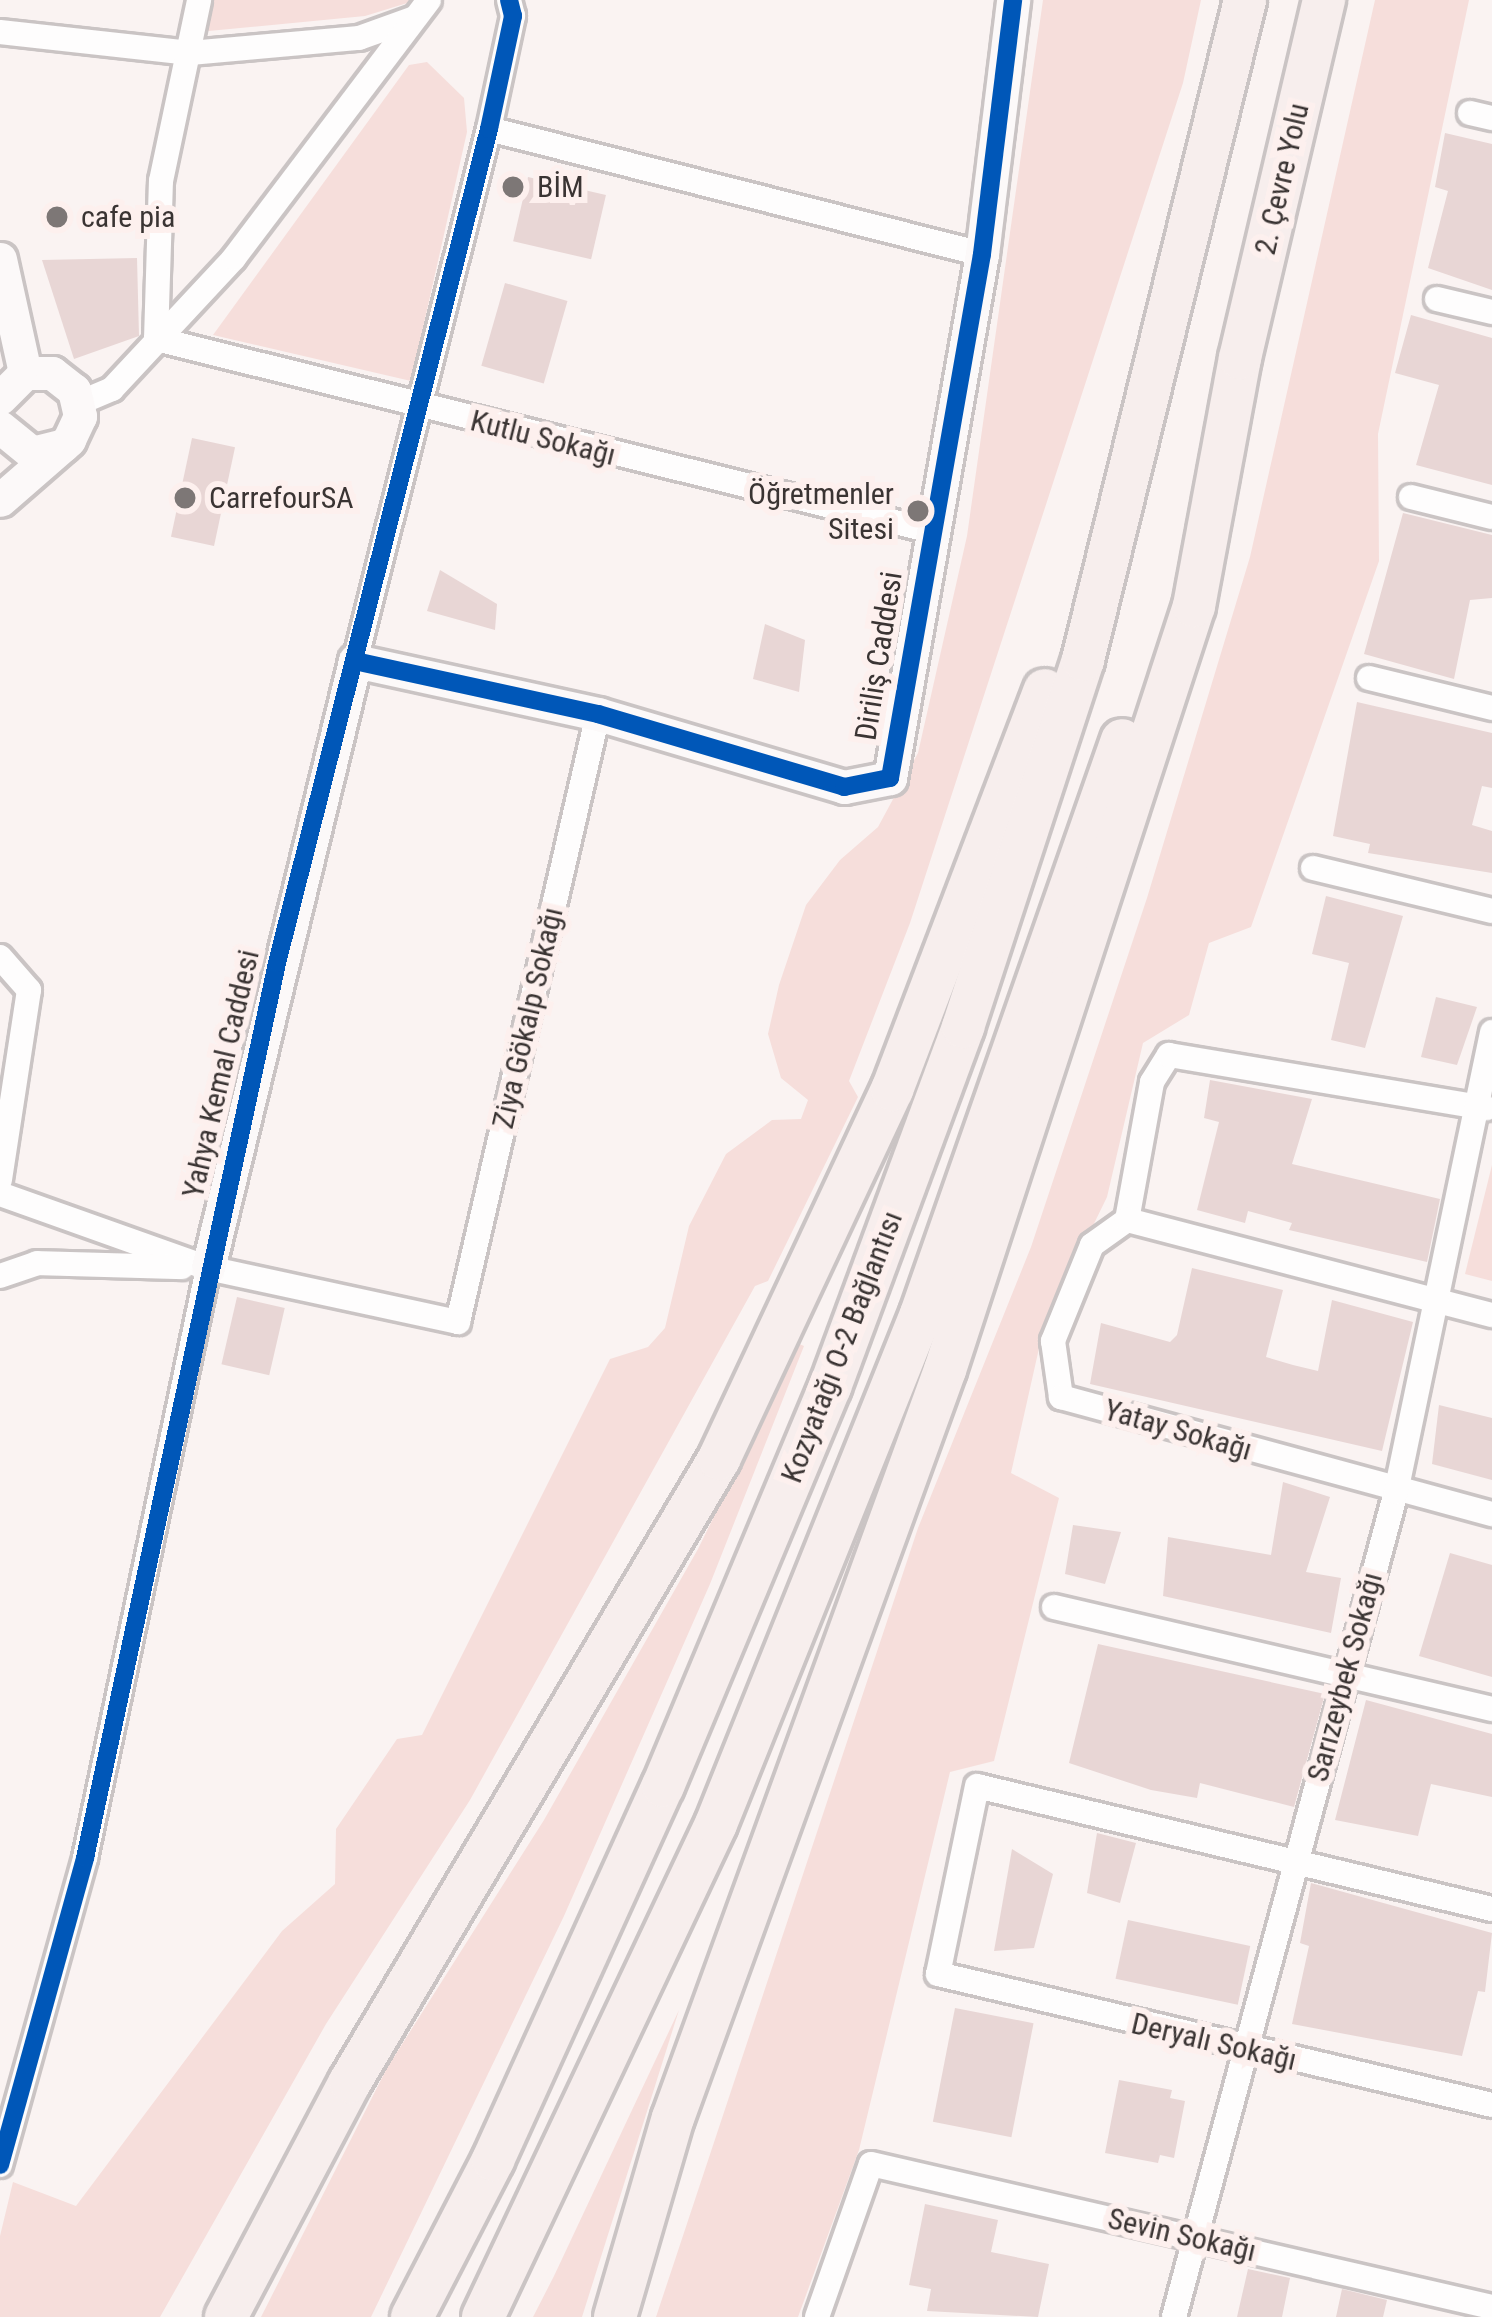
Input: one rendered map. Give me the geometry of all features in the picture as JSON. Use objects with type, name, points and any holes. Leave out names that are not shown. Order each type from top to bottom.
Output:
[{"type":"highway","points":[[226,2317],[350,2082],[719,1459],[892,1090],[1052,674],[1164,336],[1245,0]]},
{"type":"highway","name":"2. Çevre Yolu","points":[[1240,358],[1324,0]]},
{"type":"highway","name":"Kozyatağı O-2 Bağlantısı","points":[[412,2317],[493,2160],[653,1807],[830,1387],[963,1028],[1083,660],[1164,336]]},
{"type":"highway","points":[[615,2317],[673,2118],[945,1370],[1136,788],[1194,606],[1240,358]]},
{"type":"highway","name":"Kozyatağı O-2 Bağlantısı","points":[[483,2317],[716,1824],[921,1313],[1143,676],[1240,358]]},
{"type":"street","points":[[156,339],[161,181],[184,52],[200,0]]},
{"type":"street","name":"Diriliş Caddesi","points":[[356,661],[598,714],[844,787],[890,778],[982,254],[1013,0]]},
{"type":"street","name":"Yahya Kemal Caddesi","points":[[0,2164],[85,1858],[208,1268],[489,129],[515,6]]},
{"type":"street","points":[[0,32],[184,52],[359,38],[422,9]]},
{"type":"street","points":[[79,403],[112,389],[235,258],[422,9]]},
{"type":"street","points":[[489,129],[982,254]]},
{"type":"street","points":[[0,259],[26,373]]},
{"type":"street","points":[[1437,299],[1492,312]]},
{"type":"street","name":"Kutlu Sokağı","points":[[156,339],[931,531]]},
{"type":"street","points":[[0,398],[26,373],[52,373],[79,403]]},
{"type":"street","points":[[0,500],[69,440],[79,403]]},
{"type":"street","points":[[0,428],[32,453],[69,440]]},
{"type":"street","points":[[1411,497],[1492,517]]},
{"type":"street","points":[[1369,678],[1492,708]]},
{"type":"street","name":"Ziya Gökalp Sokağı","points":[[208,1268],[458,1322],[598,714]]},
{"type":"street","points":[[1313,868],[1492,911]]},
{"type":"street","points":[[0,957],[29,990],[0,1180]]},
{"type":"street","name":"Sarızeybek Sokağı","points":[[1174,2317],[1396,1492],[1431,1302],[1484,1107],[1492,1032]]},
{"type":"street","points":[[1484,1107],[1169,1055],[1146,1104],[1127,1220],[1492,1316]]},
{"type":"street","points":[[0,1194],[208,1268]]},
{"type":"street","name":"Yatay Sokağı","points":[[1127,1220],[1092,1245],[1053,1341],[1061,1397],[1396,1492],[1492,1514]]},
{"type":"street","points":[[0,1276],[37,1263],[208,1268]]},
{"type":"street","points":[[1054,1606],[1492,1709]]},
{"type":"street","name":"Deryalı Sokağı","points":[[1295,1862],[977,1786],[938,1974],[1246,2051],[1492,2105]]},
{"type":"street","points":[[1295,1862],[1492,1909]]},
{"type":"street","name":"Sevin Sokağı","points":[[818,2317],[871,2164],[1492,2308]]},
{"type":"shaded area","points":[[207,0],[417,0],[365,16],[198,32]]},
{"type":"shaded area","points":[[1043,0],[1201,0],[1183,83],[910,923],[849,1081],[858,1097],[768,1281],[755,1286],[470,1800],[326,2024],[160,2317],[0,2317],[0,2236],[13,2182],[76,2206],[282,1931],[335,1884],[336,1829],[397,1739],[422,1735],[610,1359],[648,1347],[665,1328],[689,1226],[726,1154],[772,1120],[801,1119],[808,1100],[781,1078],[768,1034],[806,905],[840,860],[878,827],[918,753],[967,536]]},
{"type":"shaded area","points":[[1375,0],[1469,0],[1378,434],[1379,561],[1251,927],[1209,943],[1189,1015],[1143,1043],[1107,1197],[1044,1326],[1011,1473],[1059,1498],[994,1761],[950,1772],[859,2150],[798,2317],[656,2317],[918,1528],[1031,1247],[1147,898],[1250,557]]},
{"type":"shaded area","points":[[427,62],[464,98],[467,132],[411,381],[213,335],[409,65]]},
{"type":"shaded area","points":[[1492,1165],[1492,1281],[1465,1274]]},
{"type":"shaded area","points":[[799,1344],[804,1346],[710,1584],[564,1916],[371,2317],[261,2317],[387,2068],[544,1820],[698,1549]]},
{"type":"shaded area","points":[[679,2010],[582,2317],[533,2317],[554,2276]]},
{"type":"building","points":[[1445,133],[1492,144],[1492,290],[1428,268],[1448,191],[1435,187]]},
{"type":"building","points":[[528,177],[606,195],[591,259],[513,241]]},
{"type":"building","points":[[137,258],[139,336],[74,359],[42,260]]},
{"type":"building","points":[[505,283],[567,301],[544,384],[481,366]]},
{"type":"building","points":[[1411,315],[1492,338],[1492,485],[1416,465],[1439,385],[1395,373]]},
{"type":"building","points":[[192,438],[235,447],[214,546],[171,537]]},
{"type":"building","points":[[1403,513],[1492,535],[1492,598],[1470,600],[1454,679],[1364,654]]},
{"type":"building","points":[[440,570],[497,604],[495,630],[427,611]]},
{"type":"building","points":[[765,624],[805,640],[799,692],[753,679]]},
{"type":"building","points":[[1357,702],[1492,733],[1492,788],[1482,786],[1472,825],[1492,831],[1492,873],[1368,853],[1370,844],[1333,836]]},
{"type":"building","points":[[1326,896],[1403,916],[1365,1048],[1331,1040],[1349,963],[1312,954]]},
{"type":"building","points":[[1436,997],[1477,1007],[1457,1065],[1421,1057]]},
{"type":"building","points":[[1210,1080],[1312,1099],[1292,1164],[1440,1199],[1427,1262],[1289,1230],[1292,1223],[1248,1211],[1245,1223],[1197,1210],[1219,1122],[1204,1118]]},
{"type":"building","points":[[1192,1268],[1283,1290],[1266,1357],[1293,1365],[1318,1371],[1332,1300],[1413,1322],[1382,1451],[1090,1384],[1101,1323],[1170,1342],[1177,1335]]},
{"type":"building","points":[[237,1297],[285,1308],[269,1375],[221,1364]]},
{"type":"building","points":[[1439,1405],[1492,1418],[1492,1480],[1432,1464]]},
{"type":"building","points":[[1283,1482],[1330,1497],[1306,1572],[1341,1578],[1331,1633],[1163,1596],[1168,1537],[1271,1555]]},
{"type":"building","points":[[1073,1525],[1121,1532],[1105,1584],[1065,1574]]},
{"type":"building","points":[[1450,1553],[1492,1565],[1492,1677],[1419,1656]]},
{"type":"building","points":[[1098,1644],[1325,1694],[1294,1807],[1200,1783],[1197,1798],[1151,1790],[1069,1763]]},
{"type":"building","points":[[1366,1700],[1492,1734],[1492,1797],[1431,1784],[1418,1836],[1335,1820]]},
{"type":"building","points":[[1097,1833],[1136,1843],[1120,1903],[1087,1893]]},
{"type":"building","points":[[1012,1849],[1053,1874],[1034,1948],[994,1951]]},
{"type":"building","points":[[1311,1883],[1492,1933],[1485,1992],[1478,1991],[1462,2056],[1292,2024],[1309,1946],[1300,1943]]},
{"type":"building","points":[[1128,1920],[1250,1946],[1238,2005],[1116,1979]]},
{"type":"building","points":[[955,2008],[1034,2023],[1011,2137],[933,2122]]},
{"type":"building","points":[[1119,2080],[1172,2090],[1170,2098],[1185,2101],[1174,2158],[1160,2155],[1158,2163],[1105,2153]]},
{"type":"building","points":[[925,2204],[998,2220],[991,2252],[1049,2264],[1038,2317],[927,2311],[931,2289],[909,2285]]},
{"type":"building","points":[[1248,2269],[1290,2278],[1282,2317],[1237,2317]]},
{"type":"building","points":[[1342,2289],[1387,2300],[1383,2317],[1336,2317]]},
{"type":"cycle path","points":[[0,2165],[85,1858],[277,963],[489,129],[513,16],[509,0]]},
{"type":"cycle path","points":[[355,661],[598,714],[844,787],[890,778],[982,254],[1013,0]]},
{"type":"place","name":"BİM","points":[[513,187]]},
{"type":"place","name":"cafe pia","points":[[57,217]]},
{"type":"place","name":"CarrefourSA","points":[[185,498]]},
{"type":"place","name":"Öğretmenler Sitesi","points":[[918,511]]}]
